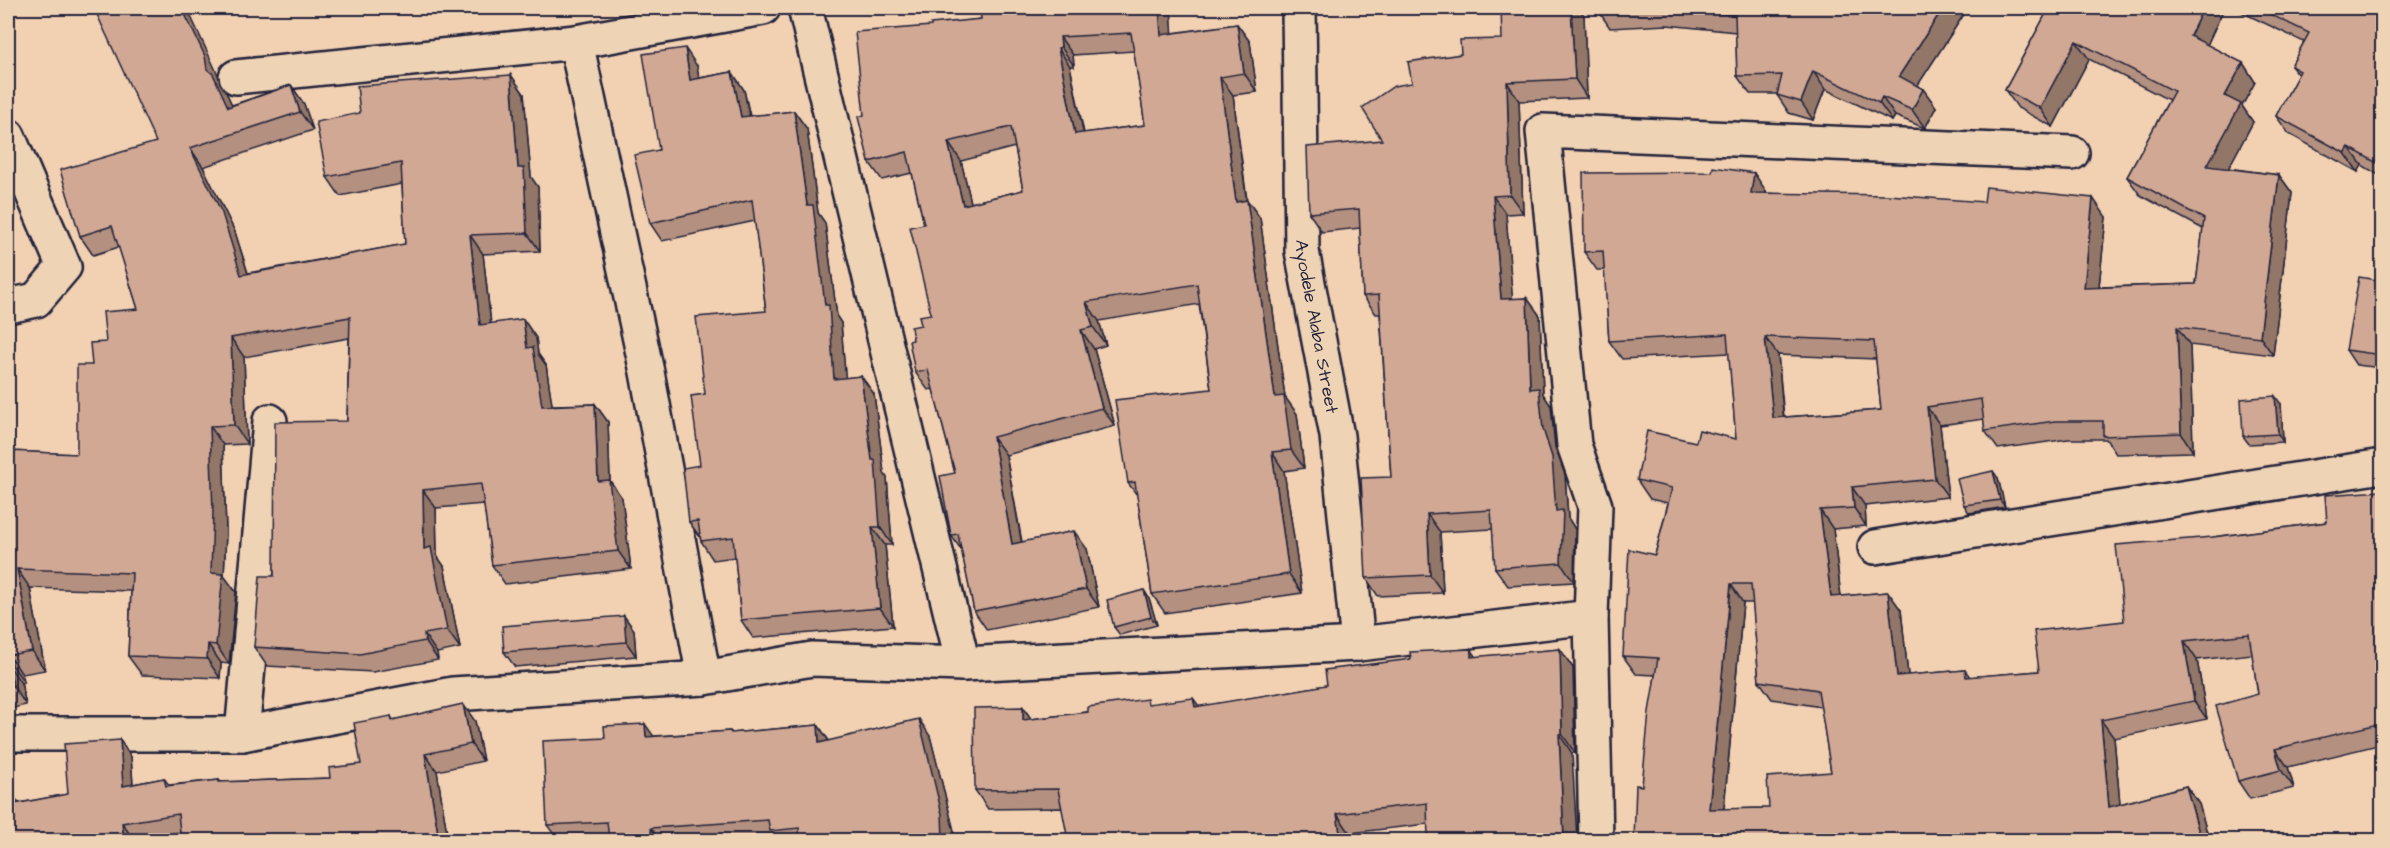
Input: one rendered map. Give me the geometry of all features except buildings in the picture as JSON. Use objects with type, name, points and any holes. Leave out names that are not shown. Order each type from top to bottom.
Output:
[{"type":"street","points":[[236,77],[576,42],[763,8]]},
{"type":"street","points":[[805,8],[963,664]]},
{"type":"street","name":"Ayodele Alaba Street","points":[[1299,8],[1302,251],[1337,436],[1358,644]]},
{"type":"street","points":[[576,42],[647,372],[704,678]]},
{"type":"street","points":[[1596,840],[1591,617],[1595,506],[1574,445],[1543,131],[2072,153]]},
{"type":"street","points":[[8,136],[64,267],[36,300],[8,306]]},
{"type":"street","points":[[242,734],[270,421]]},
{"type":"street","points":[[1875,547],[2382,466]]},
{"type":"street","points":[[8,734],[242,734],[453,694],[704,678],[812,659],[963,664],[1358,644],[1591,617]]}]
